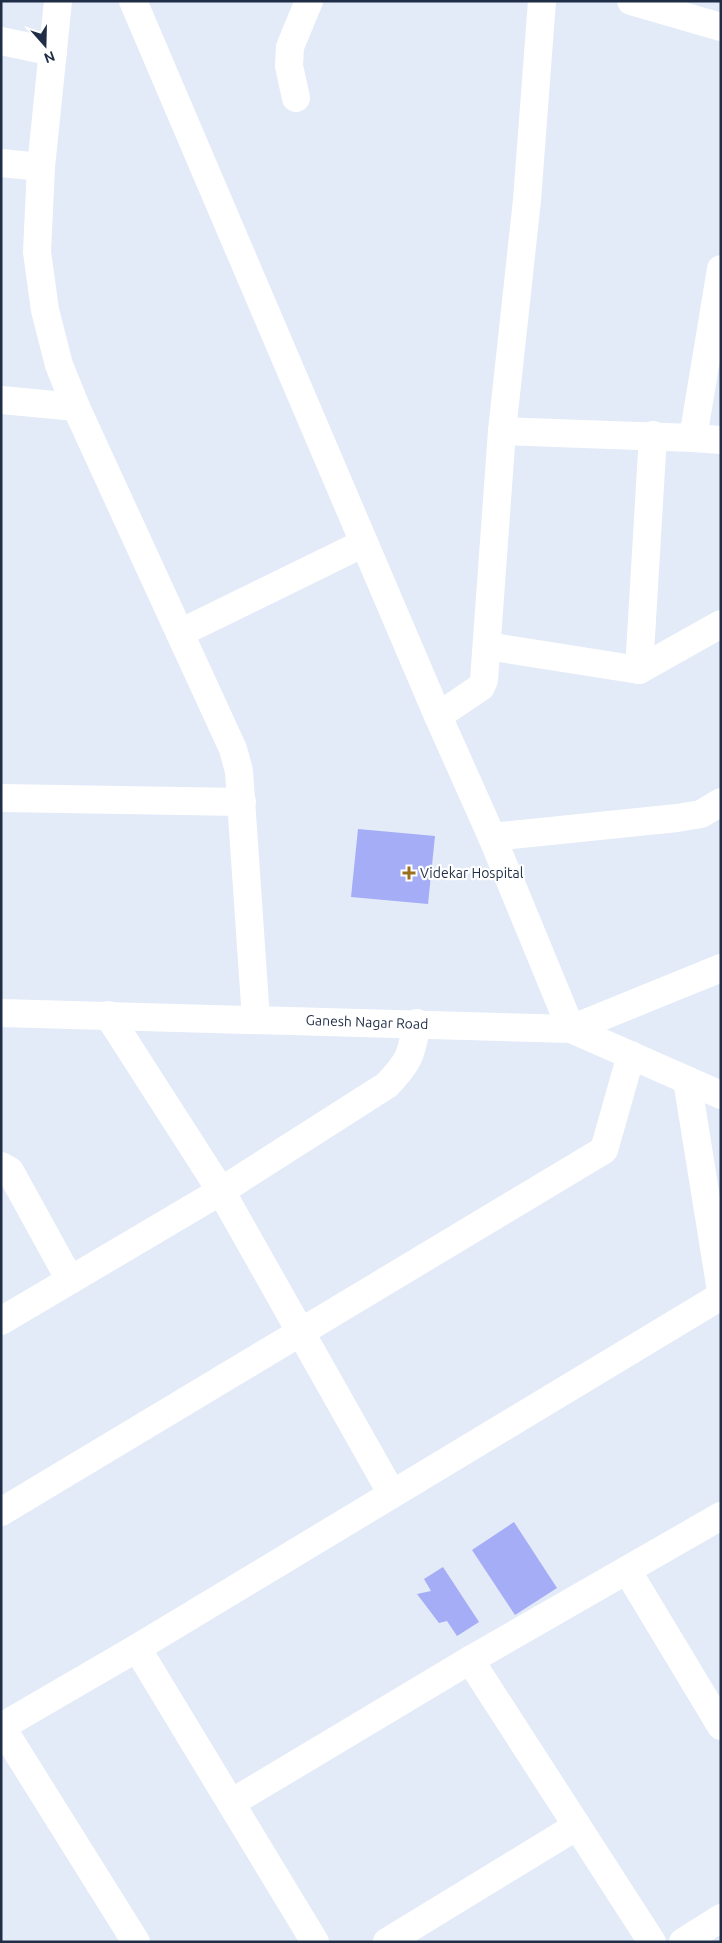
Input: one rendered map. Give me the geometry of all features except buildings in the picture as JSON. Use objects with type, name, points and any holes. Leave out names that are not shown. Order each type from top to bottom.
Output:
[{"type":"street","points":[[58,1],[41,167],[37,252],[45,310],[59,365],[76,407],[233,749],[239,771],[242,802],[256,1018]]},
{"type":"street","points":[[132,1],[438,716],[492,837],[571,1029],[721,1095]]},
{"type":"street","points":[[296,98],[289,66],[290,47],[309,1]]},
{"type":"street","points":[[438,716],[481,686],[484,680],[502,431],[527,200],[542,1]]},
{"type":"street","points":[[631,1],[721,27]]},
{"type":"street","points":[[1,41],[53,52]]},
{"type":"street","points":[[1,163],[41,167]]},
{"type":"street","points":[[693,438],[721,269]]},
{"type":"street","points":[[1,400],[76,407]]},
{"type":"street","points":[[502,431],[653,435],[721,440]]},
{"type":"street","points":[[639,670],[653,435]]},
{"type":"street","points":[[180,633],[364,543]]},
{"type":"street","points":[[487,646],[639,670],[721,624]]},
{"type":"street","points":[[1,798],[242,802]]},
{"type":"street","points":[[492,837],[678,818],[702,814],[721,802]]},
{"type":"street","name":"Ganesh Nagar Road","points":[[1,1013],[256,1018],[571,1029],[721,968]]},
{"type":"street","points":[[108,1015],[221,1191],[392,1494]]},
{"type":"street","points":[[1,1321],[221,1191],[387,1085],[402,1070],[412,1053],[417,1023]]},
{"type":"street","points":[[1,1512],[604,1150],[631,1055]]},
{"type":"street","points":[[687,1080],[721,1292]]},
{"type":"street","points":[[1,1166],[10,1171],[70,1280]]},
{"type":"street","points":[[136,1942],[2,1727],[137,1648],[721,1296]]},
{"type":"street","points":[[231,1803],[470,1660],[721,1516]]},
{"type":"street","points":[[627,1570],[721,1726]]},
{"type":"street","points":[[137,1648],[315,1942]]},
{"type":"street","points":[[470,1660],[652,1942]]},
{"type":"street","points":[[387,1942],[577,1826]]},
{"type":"street","points":[[683,1942],[721,1918]]},
{"type":"place","name":"Videkar Hospital","points":[[409,873]]}]
